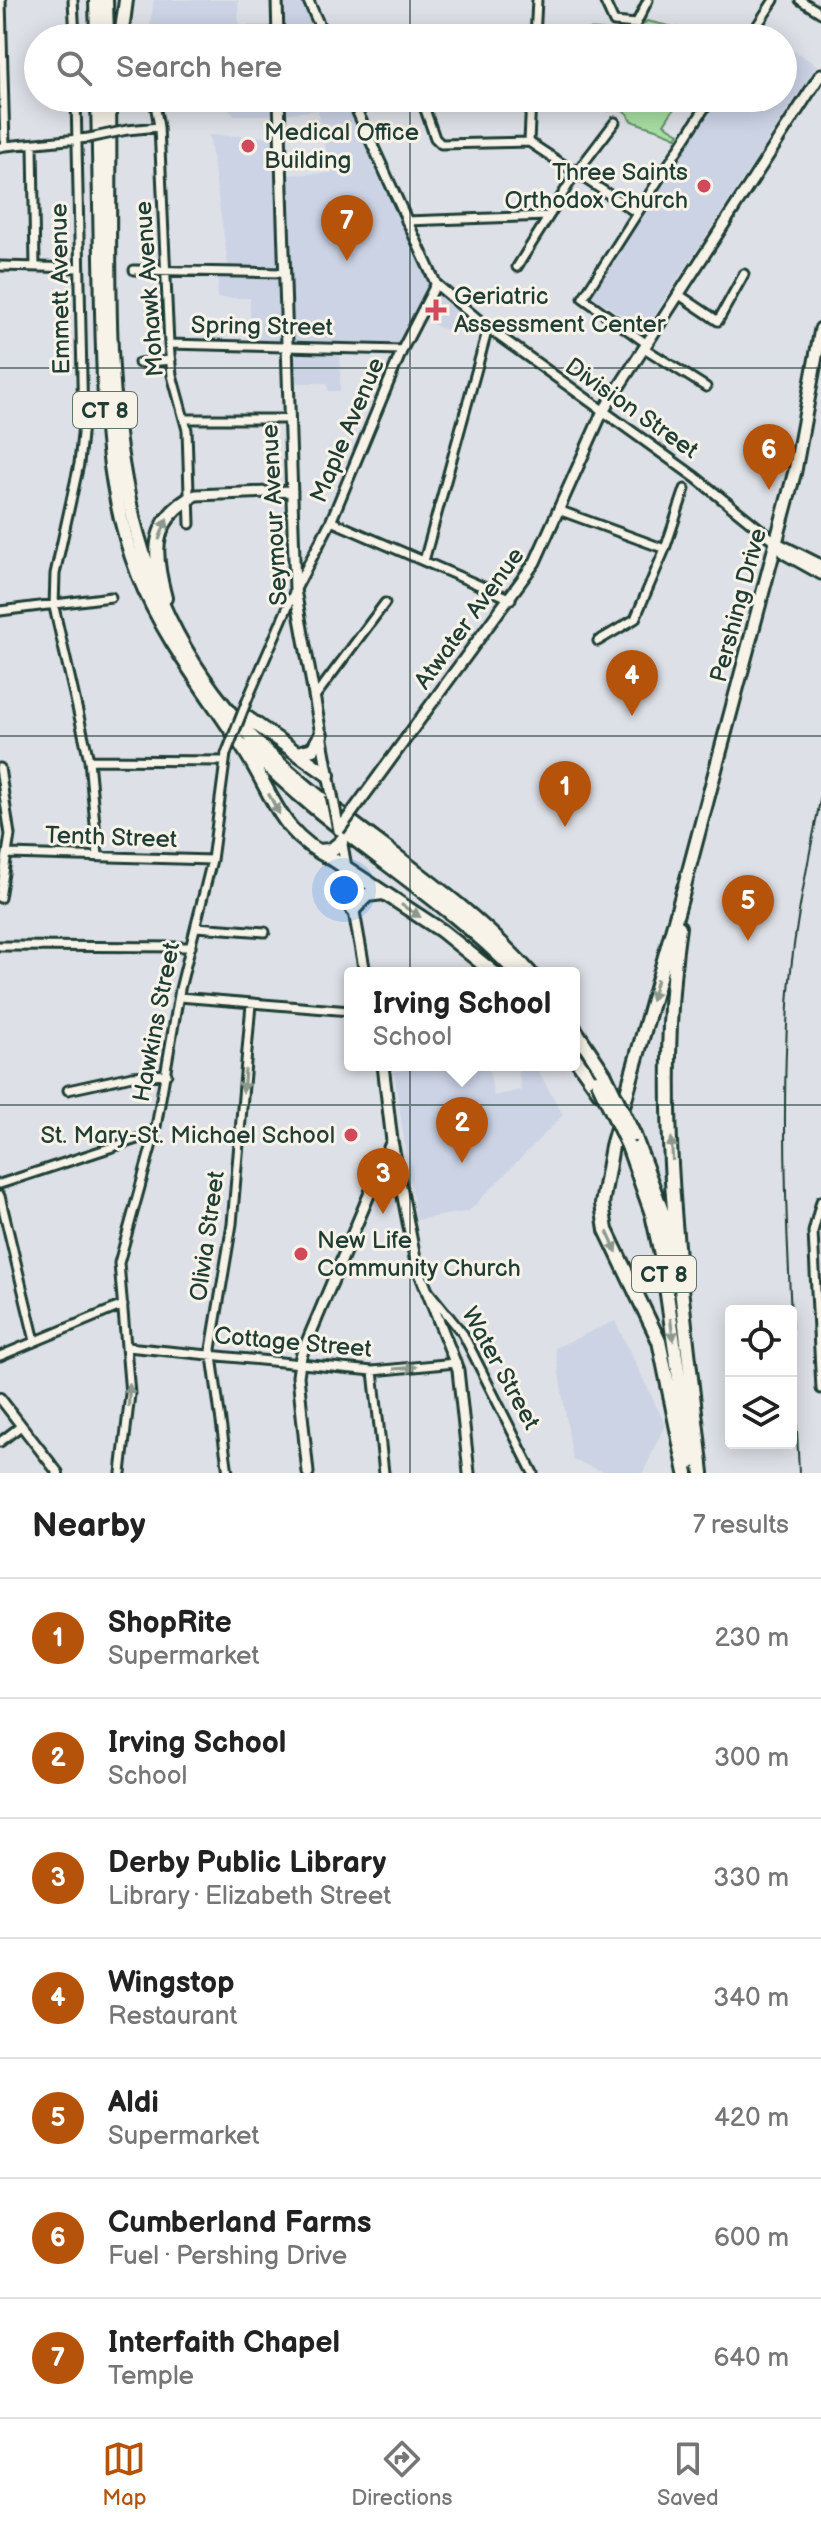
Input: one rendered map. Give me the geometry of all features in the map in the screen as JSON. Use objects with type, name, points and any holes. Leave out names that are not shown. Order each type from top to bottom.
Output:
[{"type":"highway","points":[[89,0],[90,24]]},
{"type":"highway","points":[[96,0],[97,24]]},
{"type":"highway","points":[[106,0],[107,24]]},
{"type":"highway","points":[[123,24],[126,0]]},
{"type":"highway","name":"CT 8","points":[[104,112],[105,425],[113,486],[139,576],[172,645],[202,692],[267,767],[462,921],[511,967]]},
{"type":"highway","name":"CT 8","points":[[105,112],[110,161],[117,445],[134,528],[150,577],[172,624],[203,676],[270,755],[467,913],[524,967]]},
{"type":"highway","points":[[172,624],[160,576],[158,539],[168,515],[189,499]]},
{"type":"highway","points":[[203,676],[248,720],[322,767],[328,775]]},
{"type":"highway","points":[[202,692],[244,749],[285,824],[311,849],[442,931],[487,967]]},
{"type":"highway","points":[[296,753],[310,752],[321,735]]},
{"type":"highway","points":[[311,849],[328,851],[340,836]]},
{"type":"highway","points":[[684,888],[668,1012],[668,1077],[687,1338]]},
{"type":"highway","points":[[684,888],[612,1146],[602,1204],[606,1230],[659,1341],[689,1473]]},
{"type":"highway","points":[[353,910],[367,895],[384,893]]},
{"type":"highway","name":"CT 8","points":[[580,1041],[614,1113],[631,1140],[652,1214],[662,1259],[684,1406],[702,1473]]},
{"type":"highway","name":"CT 8","points":[[580,1052],[631,1140],[663,1214],[687,1338],[692,1388],[689,1473]]},
{"type":"highway","points":[[580,1062],[598,1080]]},
{"type":"main road","points":[[277,0],[278,24]]},
{"type":"main road","name":"Atwater Avenue","points":[[797,111],[821,74]]},
{"type":"main road","name":"Seymour Avenue","points":[[279,112],[295,590],[364,967]]},
{"type":"main road","name":"Atwater Avenue","points":[[340,836],[353,811],[511,599],[544,548],[602,413],[796,112]]},
{"type":"main road","name":"Pershing Drive","points":[[684,888],[795,471],[821,329]]},
{"type":"main road","points":[[189,499],[196,495],[292,491]]},
{"type":"main road","name":"Division Street","points":[[777,543],[821,565]]},
{"type":"main road","name":"Division Street","points":[[777,543],[785,554],[821,574]]},
{"type":"main road","points":[[384,1071],[392,1141],[416,1263],[455,1363],[469,1473]]},
{"type":"main road","points":[[308,1473],[298,1376],[300,1364],[392,1141]]},
{"type":"street","points":[[1,0],[3,147],[78,140],[159,127]]},
{"type":"street","points":[[73,0],[74,24]]},
{"type":"street","points":[[308,0],[319,24]]},
{"type":"street","points":[[534,24],[537,0]]},
{"type":"street","points":[[604,0],[614,22],[621,24]]},
{"type":"street","points":[[636,24],[648,0]]},
{"type":"street","points":[[758,24],[774,0]]},
{"type":"street","points":[[800,0],[821,13]]},
{"type":"street","name":"Emmett Avenue","points":[[77,112],[83,424],[79,464],[55,574],[54,607],[89,760],[98,856]]},
{"type":"street","name":"Mohawk Avenue","points":[[156,112],[169,344],[184,419],[190,524]]},
{"type":"street","name":"Division Street","points":[[357,112],[436,284],[488,328],[695,477],[777,543]]},
{"type":"street","points":[[426,112],[435,138],[441,144],[529,142],[637,213]]},
{"type":"street","points":[[529,142],[530,112]]},
{"type":"street","points":[[702,112],[583,298],[645,346],[706,387]]},
{"type":"street","points":[[517,267],[576,173],[615,122]]},
{"type":"street","points":[[33,145],[35,267]]},
{"type":"street","points":[[406,221],[548,216]]},
{"type":"street","points":[[0,266],[79,268]]},
{"type":"street","points":[[134,270],[284,273]]},
{"type":"street","points":[[678,294],[718,321],[744,274]]},
{"type":"street","name":"Maple Avenue","points":[[295,590],[331,521],[402,350],[436,284]]},
{"type":"street","points":[[424,561],[488,328]]},
{"type":"street","name":"Spring Street","points":[[169,344],[402,350]]},
{"type":"street","points":[[139,363],[171,360]]},
{"type":"street","points":[[184,419],[290,419]]},
{"type":"street","points":[[598,641],[635,619],[665,549],[685,489]]},
{"type":"street","points":[[561,511],[665,549]]},
{"type":"street","points":[[331,521],[511,599]]},
{"type":"street","name":"Hawkins Street","points":[[121,1473],[130,1394],[119,1263],[155,1133],[179,997],[212,860],[225,757],[295,590]]},
{"type":"street","points":[[0,611],[54,607],[111,597]]},
{"type":"street","points":[[314,698],[385,603]]},
{"type":"street","points":[[89,760],[225,757]]},
{"type":"street","points":[[0,768],[8,810],[9,854],[0,898]]},
{"type":"street","name":"Tenth Street","points":[[9,854],[212,860]]},
{"type":"street","points":[[196,927],[265,932]]},
{"type":"street","points":[[0,946],[191,947]]},
{"type":"street","points":[[179,997],[344,1011]]},
{"type":"street","name":"Olivia Street","points":[[228,1473],[213,1355],[232,1224],[251,1004]]},
{"type":"street","points":[[68,1090],[132,1076],[167,1074]]},
{"type":"street","points":[[0,1184],[155,1133]]},
{"type":"street","points":[[0,1196],[35,1341]]},
{"type":"street","points":[[821,1201],[813,1232],[821,1389]]},
{"type":"street","name":"Water Street","points":[[426,1288],[463,1334],[533,1473]]},
{"type":"street","points":[[0,1356],[123,1305]]},
{"type":"street","name":"Cottage Street","points":[[127,1347],[373,1371],[455,1363]]},
{"type":"street","points":[[373,1371],[384,1473]]},
{"type":"street","points":[[0,1398],[58,1473]]},
{"type":"street","points":[[0,1442],[21,1426]]},
{"type":"shaded area","points":[[154,0],[238,0],[239,24],[150,24]]},
{"type":"shaded area","points":[[277,0],[308,0],[319,24],[277,24]]},
{"type":"shaded area","points":[[797,53],[817,65],[797,96]]},
{"type":"shaded area","points":[[231,112],[301,112],[275,115],[234,115]]},
{"type":"shaded area","points":[[318,112],[358,112],[434,289],[461,306],[448,331],[419,318],[402,350],[340,348],[340,391],[328,391],[327,383],[288,383],[286,340],[250,340],[250,298],[217,298],[219,271],[228,264],[209,135],[280,137],[281,175],[331,173]]},
{"type":"shaded area","points":[[709,112],[786,112],[645,330],[591,295]]},
{"type":"shaded area","points":[[489,1071],[494,1096],[521,1090],[518,1071],[538,1071],[563,1115],[469,1211],[416,1220],[394,1072]]},
{"type":"shaded area","points":[[615,1321],[665,1424],[643,1473],[607,1473],[573,1460],[555,1348]]},
{"type":"green space","points":[[672,112],[664,124],[679,133],[676,137],[630,120],[627,113]]},
{"type":"railway","points":[[799,1473],[788,1239],[786,1064],[793,952],[821,795]]},
{"type":"place","name":"Medical Office Building","points":[[248,146]]},
{"type":"place","name":"Three Saints Orthodox Church","points":[[704,186]]},
{"type":"place","name":"Interfaith Chapel","points":[[347,261]]},
{"type":"place","name":"Geriatric Assessment Center","points":[[436,310]]},
{"type":"place","name":"Cumberland Farms","points":[[769,490]]},
{"type":"place","name":"Wingstop","points":[[632,716]]},
{"type":"place","name":"ShopRite","points":[[565,827]]},
{"type":"place","name":"Aldi","points":[[748,941]]},
{"type":"place","name":"St. Mary-St. Michael School","points":[[351,1135]]},
{"type":"place","name":"Irving School","points":[[462,1163]]},
{"type":"place","name":"Derby Public Library","points":[[383,1214]]},
{"type":"place","name":"New Life Community Church","points":[[301,1254]]}]
